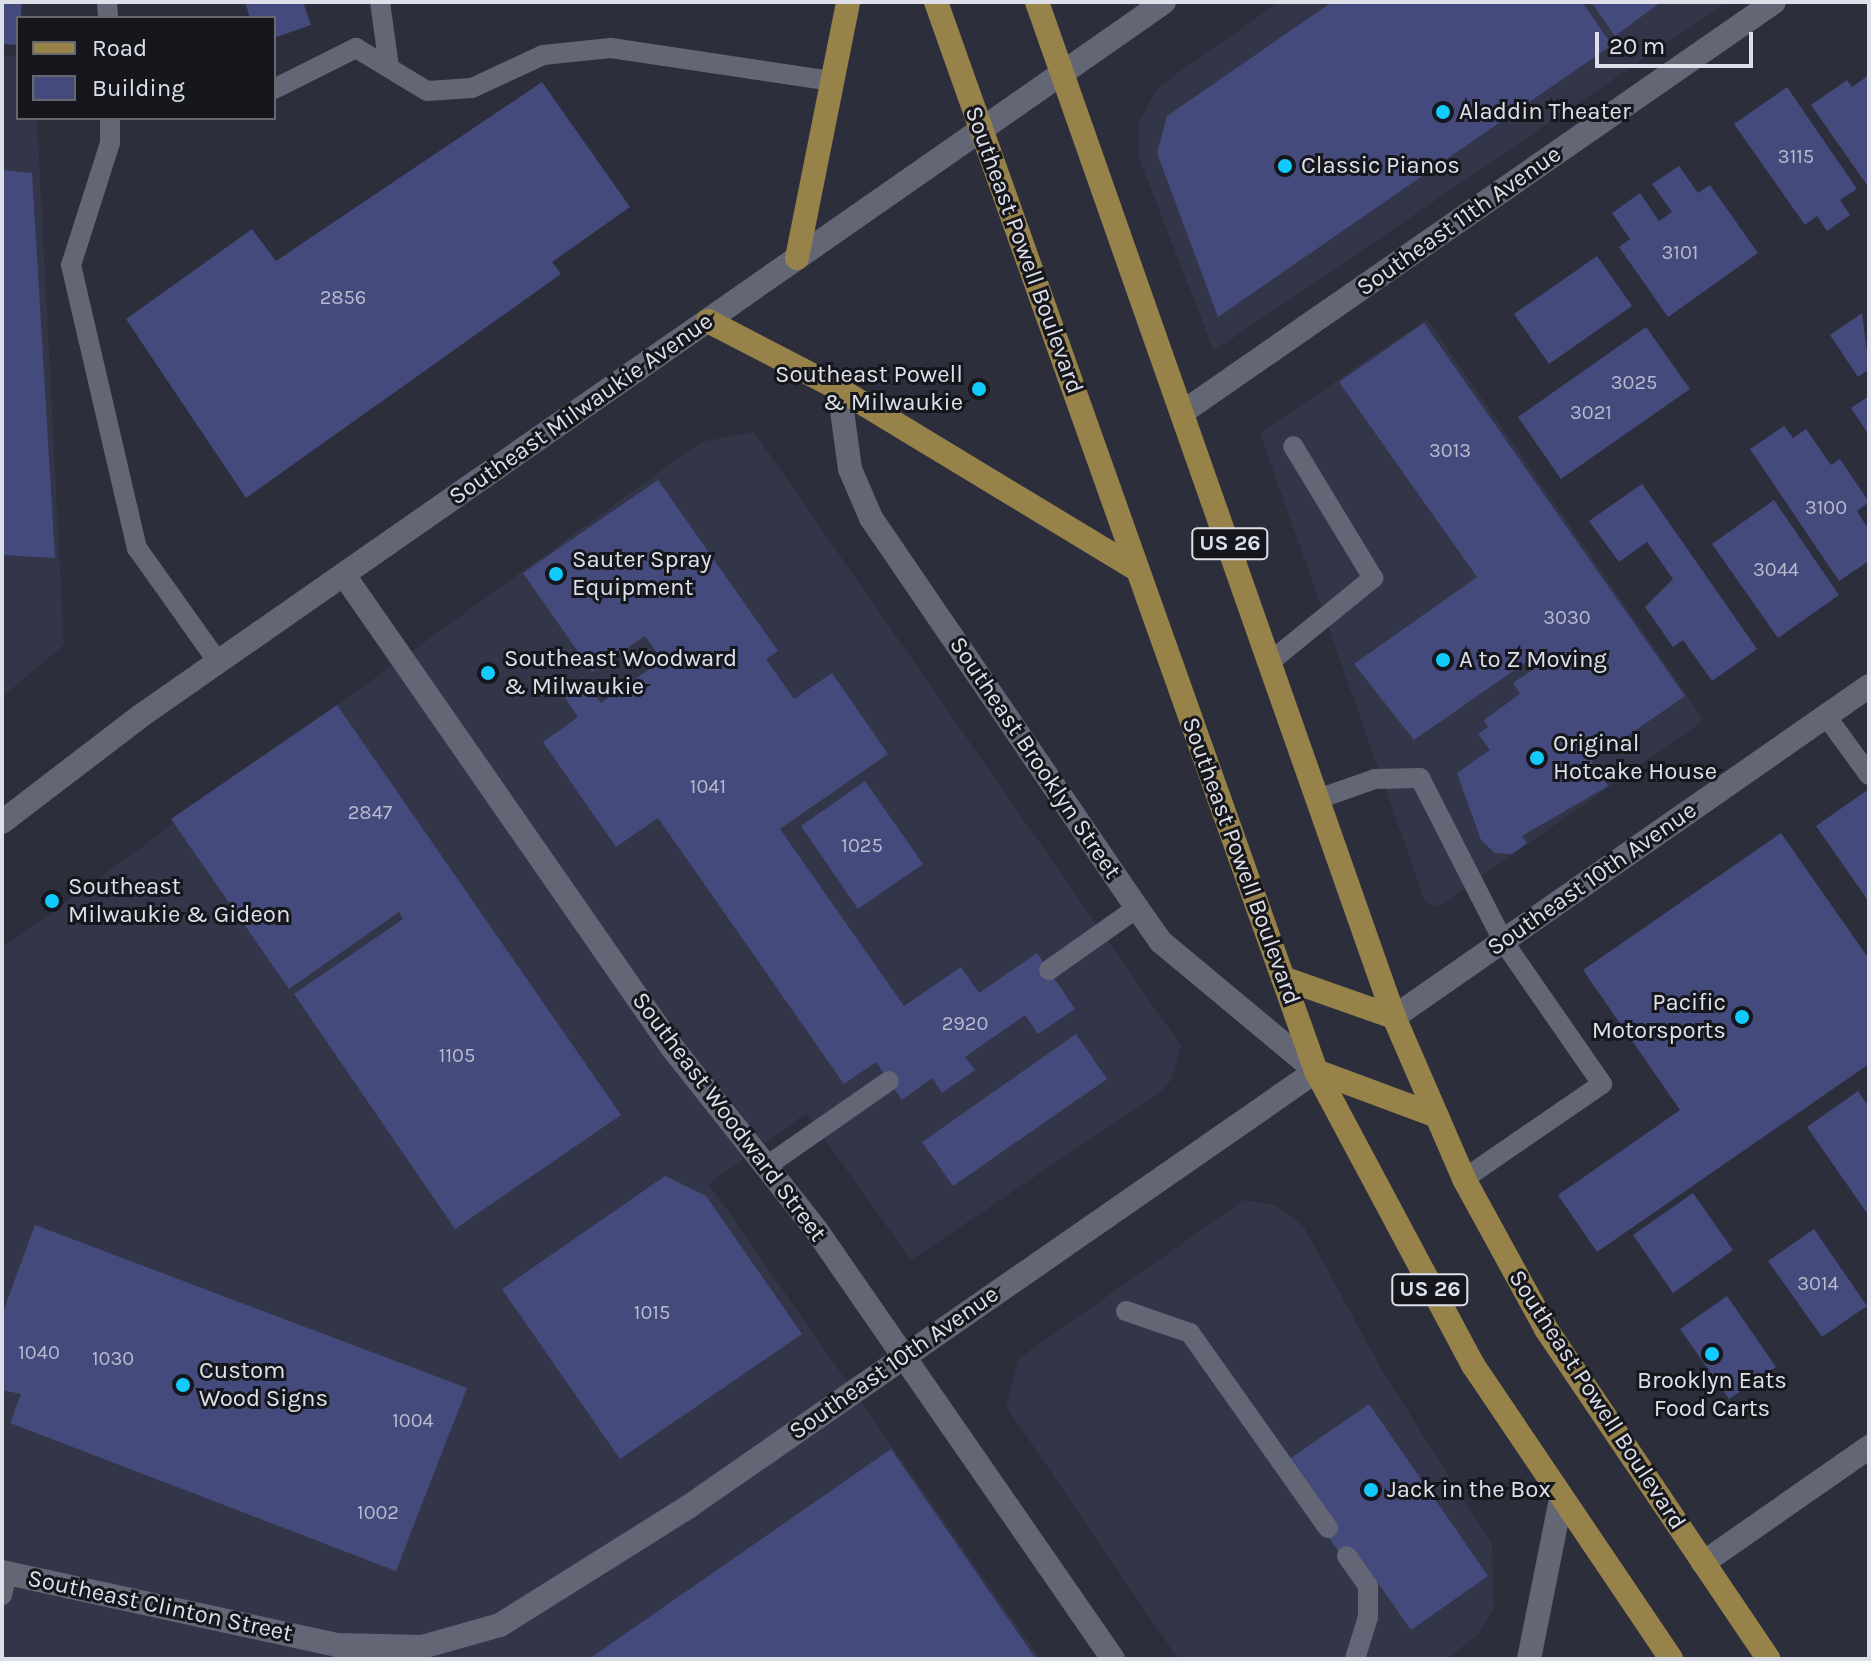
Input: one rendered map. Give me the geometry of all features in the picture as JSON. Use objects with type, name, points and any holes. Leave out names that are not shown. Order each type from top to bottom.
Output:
[{"type":"main road","points":[[797,258],[848,2]]},
{"type":"main road","name":"Southeast Powell Boulevard","points":[[936,2],[1316,1071],[1393,1226],[1561,1499],[1671,1659]]},
{"type":"main road","name":"Southeast Powell Boulevard","points":[[1037,2],[1394,1017],[1464,1179],[1546,1329],[1769,1659]]},
{"type":"main road","points":[[708,321],[839,389],[1135,568]]},
{"type":"main road","points":[[1283,978],[1394,1017]]},
{"type":"main road","points":[[1316,1071],[1437,1116]]},
{"type":"street","name":"Southeast Milwaukie Avenue","points":[[2,822],[218,662],[1164,2]]},
{"type":"street","name":"Southeast 11th Avenue","points":[[1183,412],[1774,2]]},
{"type":"street","name":"Southeast Brooklyn Street","points":[[839,389],[850,469],[871,518],[1137,908],[1161,942],[1316,1071]]},
{"type":"street","name":"Southeast Woodward Street","points":[[344,575],[671,1046],[768,1165],[1113,1659]]},
{"type":"street","name":"Southeast 10th Avenue","points":[[1394,1017],[1869,686]]},
{"type":"street","name":"Southeast 10th Avenue","points":[[461,1639],[541,1604],[1316,1071]]},
{"type":"street","points":[[1703,1563],[1869,1447]]},
{"type":"street","points":[[1529,1659],[1561,1499]]},
{"type":"street","name":"Southeast Clinton Street","points":[[4,1580],[338,1645],[392,1649],[461,1639]]},
{"type":"lane","points":[[380,2],[389,67]]},
{"type":"lane","points":[[276,88],[356,48],[427,91],[472,88],[543,55],[611,48],[833,81]]},
{"type":"lane","points":[[110,120],[110,143],[71,265],[137,548],[218,662]]},
{"type":"lane","points":[[1271,661],[1373,578],[1293,446]]},
{"type":"lane","points":[[1826,716],[1869,775]]},
{"type":"lane","points":[[1318,799],[1375,779],[1420,778],[1503,941],[1602,1084],[1464,1179]]},
{"type":"lane","points":[[1049,970],[1137,908]]},
{"type":"lane","points":[[768,1165],[889,1081]]},
{"type":"lane","points":[[1126,1311],[1190,1333],[1328,1528]]},
{"type":"lane","points":[[1347,1556],[1368,1586],[1368,1617],[1355,1659]]},
{"type":"shaded area","points":[[1279,2],[1727,2],[1214,351],[1139,158],[1139,122],[1158,87]]},
{"type":"shaded area","points":[[2,55],[16,57],[16,120],[37,120],[64,645],[2,697]]},
{"type":"shaded area","points":[[1427,319],[1704,720],[1438,907],[1425,901],[1260,433]]},
{"type":"shaded area","points":[[754,432],[1181,1046],[1171,1080],[1158,1094],[911,1260],[806,1113],[709,1184],[1040,1659],[2,1659],[2,948],[701,442]]},
{"type":"shaded area","points":[[1244,1200],[1276,1205],[1304,1227],[1383,1372],[1492,1544],[1494,1608],[1478,1635],[1446,1659],[1178,1659],[1006,1406],[1018,1359]]},
{"type":"building","points":[[2,2],[22,2],[21,16],[16,16],[16,45],[2,44]]},
{"type":"building","points":[[245,2],[303,2],[311,25],[276,37],[276,16],[249,16]]},
{"type":"building","points":[[1332,2],[1582,2],[1612,45],[1218,317],[1157,153],[1167,116]]},
{"type":"building","points":[[1591,2],[1661,2],[1615,36]]},
{"type":"building","points":[[1869,75],[1869,188],[1811,105],[1847,80],[1852,87]]},
{"type":"building","points":[[542,82],[630,207],[552,262],[561,274],[246,498],[126,319],[252,229],[276,261]]},
{"type":"building","points":[[1787,87],[1857,189],[1840,200],[1850,215],[1827,231],[1817,216],[1805,225],[1734,124]]},
{"type":"building","points":[[1679,166],[1698,193],[1710,185],[1758,253],[1668,317],[1619,247],[1630,239],[1612,213],[1640,193],[1659,221],[1672,212],[1652,184]]},
{"type":"building","points":[[2,170],[32,173],[55,558],[2,555]]},
{"type":"building","points":[[1597,256],[1632,306],[1549,364],[1514,314]]},
{"type":"building","points":[[1862,313],[1869,369],[1858,377],[1830,335]]},
{"type":"building","points":[[1424,323],[1685,696],[1591,761],[1608,786],[1522,836],[1527,843],[1512,854],[1495,853],[1481,840],[1457,773],[1490,750],[1478,734],[1488,727],[1484,720],[1520,694],[1513,683],[1539,665],[1533,657],[1414,740],[1354,664],[1477,577],[1339,382]]},
{"type":"building","points":[[1646,327],[1690,389],[1561,479],[1518,417]]},
{"type":"building","points":[[1869,396],[1869,435],[1851,408]]},
{"type":"building","points":[[1784,426],[1793,438],[1806,429],[1831,465],[1840,459],[1869,502],[1857,511],[1869,530],[1869,561],[1839,581],[1750,449]]},
{"type":"building","points":[[658,480],[778,651],[766,659],[794,699],[832,673],[888,754],[780,829],[904,1006],[961,967],[979,993],[1037,953],[1075,1009],[1038,1034],[1025,1015],[965,1057],[975,1070],[942,1093],[932,1078],[902,1100],[876,1062],[844,1084],[658,818],[616,847],[543,742],[578,717],[561,692],[583,678],[601,703],[662,660],[645,636],[592,672],[523,573]]},
{"type":"building","points":[[1642,484],[1757,649],[1712,681],[1683,640],[1673,647],[1645,607],[1673,579],[1647,542],[1619,562],[1589,521]]},
{"type":"building","points":[[1774,500],[1839,595],[1778,638],[1712,544]]},
{"type":"building","points":[[337,705],[621,1115],[455,1229],[294,994],[403,919],[399,912],[289,989],[171,819]]},
{"type":"building","points":[[865,781],[923,864],[858,909],[801,826]]},
{"type":"building","points":[[1866,791],[1869,796],[1869,902],[1816,826]]},
{"type":"building","name":"Pacific Motorsports","points":[[1781,833],[1869,959],[1869,1064],[1597,1252],[1558,1195],[1680,1110],[1583,970]]},
{"type":"building","points":[[1076,1034],[1107,1079],[953,1186],[922,1142]]},
{"type":"building","points":[[1858,1091],[1869,1107],[1869,1216],[1807,1127]]},
{"type":"building","points":[[665,1176],[706,1196],[802,1334],[620,1459],[502,1289]]},
{"type":"building","points":[[1693,1193],[1733,1250],[1673,1293],[1633,1235]]},
{"type":"building","points":[[35,1225],[467,1388],[396,1571],[10,1423],[21,1394],[2,1390],[2,1315]]},
{"type":"building","points":[[1814,1229],[1867,1306],[1822,1337],[1768,1261]]},
{"type":"building","points":[[1727,1296],[1776,1367],[1729,1399],[1680,1329]]},
{"type":"building","name":"Jack in the Box","points":[[1369,1404],[1488,1576],[1411,1630],[1355,1550],[1343,1558],[1324,1531],[1336,1522],[1291,1458]]},
{"type":"building","points":[[891,1449],[1036,1659],[589,1659]]},
{"type":"place","name":"Aladdin Theater","points":[[1443,112]]},
{"type":"place","name":"Classic Pianos","points":[[1285,166]]},
{"type":"place","name":"Southeast Powell & Milwaukie","points":[[979,389]]},
{"type":"place","name":"Sauter Spray Equipment","points":[[556,574]]},
{"type":"place","name":"A to Z Moving","points":[[1443,660]]},
{"type":"place","name":"Southeast Woodward & Milwaukie","points":[[488,673]]},
{"type":"place","name":"Original Hotcake House","points":[[1537,758]]},
{"type":"place","name":"Southeast Milwaukie & Gideon","points":[[52,901]]},
{"type":"place","name":"Pacific Motorsports","points":[[1742,1017]]},
{"type":"place","name":"Brooklyn Eats Food Carts","points":[[1712,1354]]},
{"type":"place","name":"Custom Wood Signs","points":[[183,1385]]},
{"type":"place","name":"Jack in the Box","points":[[1371,1490]]}]
